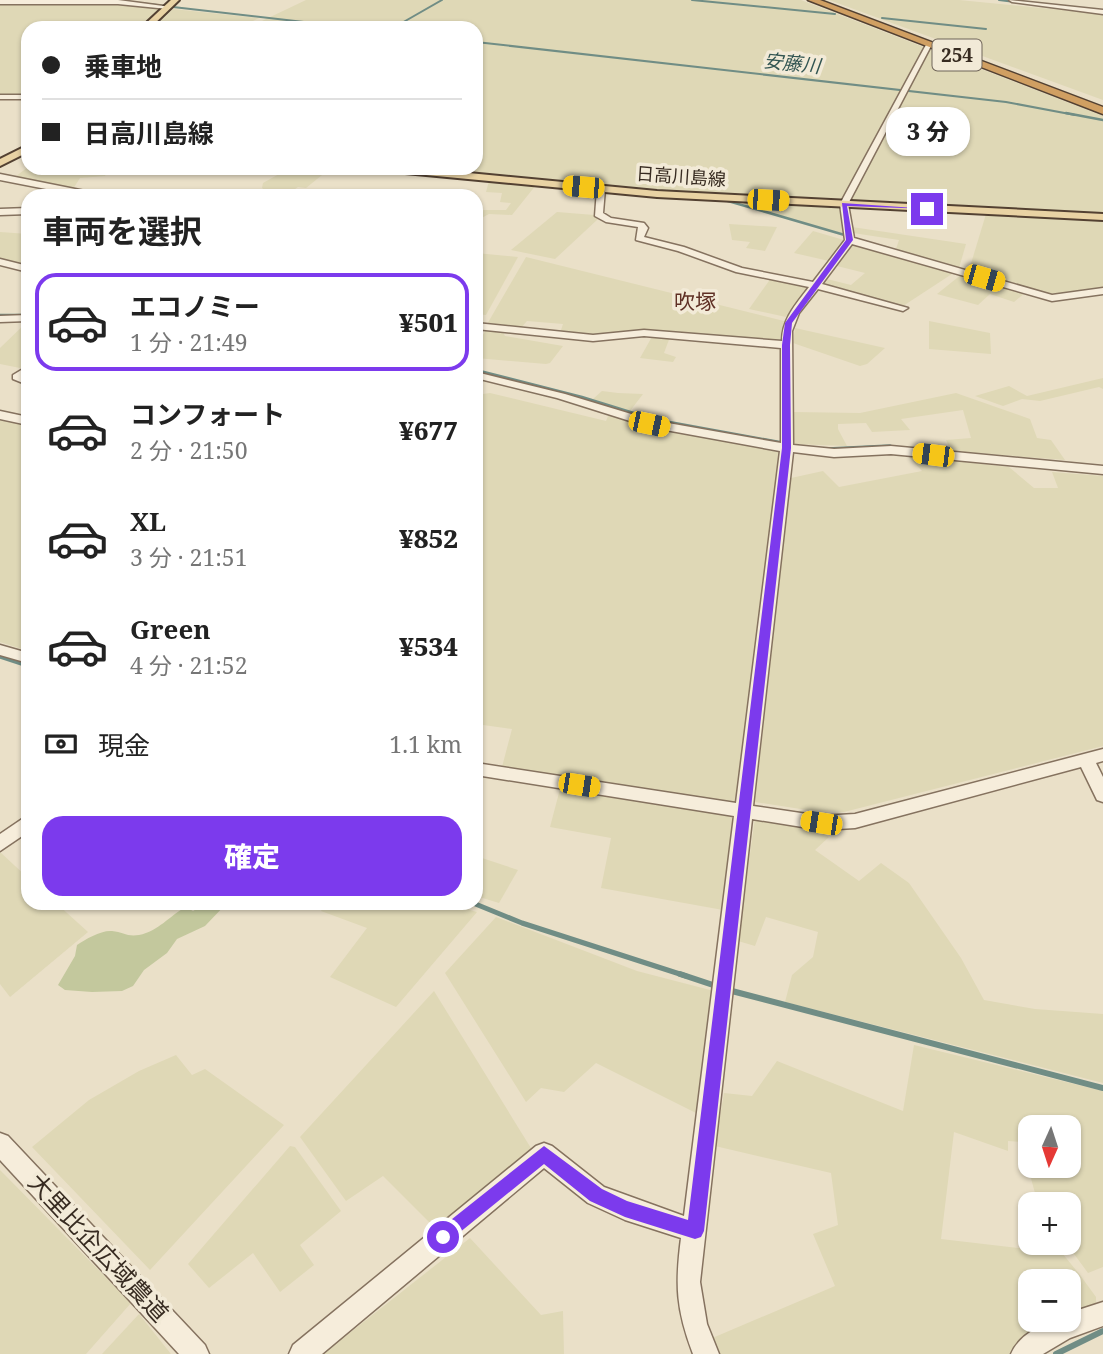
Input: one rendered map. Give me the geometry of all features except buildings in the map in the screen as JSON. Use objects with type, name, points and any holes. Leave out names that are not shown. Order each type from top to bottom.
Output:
[{"type":"highway","name":"254","points":[[812,0],[1103,108]]},
{"type":"highway","name":"254","points":[[820,0],[1103,108]]},
{"type":"main road","points":[[153,21],[174,0]]},
{"type":"main road","points":[[0,149],[21,147]]},
{"type":"main road","points":[[0,163],[21,150]]},
{"type":"main road","name":"日高川島線","points":[[456,175],[601,189],[1103,217]]},
{"type":"street","points":[[1012,0],[1103,12]]},
{"type":"street","points":[[0,2],[118,2],[168,7]]},
{"type":"street","points":[[705,1354],[694,1324],[688,1282],[787,448],[786,345],[789,323],[850,240],[844,204],[929,44]]},
{"type":"street","points":[[0,97],[21,97]]},
{"type":"street","points":[[0,177],[59,189]]},
{"type":"street","points":[[601,189],[597,214],[609,220],[640,225],[643,228],[639,238],[644,240],[681,249],[740,270],[815,285],[903,308]]},
{"type":"street","points":[[0,212],[21,211]]},
{"type":"street","points":[[850,240],[1052,298],[1103,290]]},
{"type":"street","points":[[0,262],[21,266]]},
{"type":"street","points":[[0,319],[21,318]]},
{"type":"street","points":[[483,327],[593,338],[644,333],[786,345]]},
{"type":"street","points":[[483,376],[561,396],[649,424],[787,448],[834,453],[891,450],[1103,470]]},
{"type":"street","points":[[0,415],[21,420]]},
{"type":"street","points":[[0,650],[21,655]]},
{"type":"street","points":[[483,770],[821,823],[855,821],[1094,758],[1103,795]]},
{"type":"street","points":[[0,844],[21,828]]},
{"type":"street","name":"大里比企広域農道","points":[[0,1144],[196,1354]]},
{"type":"street","points":[[302,1354],[544,1154],[596,1195],[625,1208],[695,1231]]},
{"type":"street","points":[[1024,1354],[1035,1343],[1063,1328],[1103,1314]]},
{"type":"shaded area","points":[[306,0],[801,0],[1103,116],[1103,214],[737,196],[483,174],[483,21],[262,21]]},
{"type":"shaded area","points":[[829,0],[959,0],[1103,14],[1103,100]]},
{"type":"shaded area","points":[[0,3],[121,3],[161,7],[147,21],[21,21],[21,95],[0,95]]},
{"type":"shaded area","points":[[173,9],[259,18],[253,21],[160,21]]},
{"type":"shaded area","points":[[21,172],[21,175],[106,175],[80,178],[73,189],[15,177]]},
{"type":"shaded area","points":[[277,175],[322,175],[306,188],[263,189],[263,183]]},
{"type":"shaded area","points":[[489,181],[536,185],[512,215],[489,214],[483,217],[483,210],[506,210],[511,203],[500,202],[502,193],[486,192]]},
{"type":"shaded area","points":[[735,202],[840,207],[844,234]]},
{"type":"shaded area","points":[[557,212],[594,215],[598,219],[555,259],[511,250]]},
{"type":"shaded area","points":[[986,214],[1103,220],[1103,287],[1051,294],[969,270]]},
{"type":"shaded area","points":[[729,224],[777,227],[765,251],[746,248],[750,242],[732,240]]},
{"type":"shaded area","points":[[852,227],[966,244],[959,268],[896,249],[899,240],[853,233]]},
{"type":"shaded area","points":[[813,231],[844,240],[829,261],[794,253]]},
{"type":"shaded area","points":[[0,232],[21,234],[21,264],[0,259]]},
{"type":"shaded area","points":[[855,243],[955,272],[903,306],[823,285],[827,279],[851,285],[865,273],[837,266],[850,244]]},
{"type":"shaded area","points":[[483,254],[518,257],[486,315],[483,315]]},
{"type":"shaded area","points":[[526,257],[784,321],[781,340],[650,331],[591,336],[560,333],[563,324],[527,321],[520,329],[486,326]]},
{"type":"shaded area","points":[[962,274],[1025,293],[1014,302],[990,294],[978,305],[937,294]]},
{"type":"shaded area","points":[[771,278],[809,286],[786,317],[749,309]]},
{"type":"shaded area","points":[[929,321],[990,333],[991,354],[929,349]]},
{"type":"shaded area","points":[[21,328],[21,367],[0,364],[0,348]]},
{"type":"shaded area","points":[[795,328],[885,348],[867,364],[860,366],[793,343]]},
{"type":"shaded area","points":[[486,330],[503,332],[505,336],[563,346],[550,363],[546,364],[483,359],[483,335]]},
{"type":"shaded area","points":[[653,335],[670,337],[664,353],[676,357],[673,362],[640,358]]},
{"type":"shaded area","points":[[1103,378],[1103,389],[1099,387],[1040,401],[1022,399],[1003,406],[975,396],[1009,386],[1027,396]]},
{"type":"shaded area","points":[[602,391],[643,394],[630,411],[593,399]]},
{"type":"shaded area","points":[[490,393],[606,421],[609,414],[654,427],[779,450],[736,803],[502,767],[512,729],[483,725],[483,394]]},
{"type":"shaded area","points":[[956,393],[1030,419],[1037,438],[1051,440],[1065,460],[951,451],[946,440],[971,438],[963,410],[901,419],[910,430],[872,432],[866,423],[838,424],[847,446],[793,444],[793,412],[860,413]]},
{"type":"shaded area","points":[[0,419],[21,424],[21,649],[0,642]]},
{"type":"shaded area","points":[[908,456],[1009,467],[1034,488],[1058,488],[1052,472],[1103,476],[1103,746],[844,812],[807,810],[755,802],[791,478],[823,471],[839,487],[922,471]]},
{"type":"shaded area","points":[[560,789],[735,817],[723,910],[601,888],[611,838],[550,827]]},
{"type":"shaded area","points":[[755,818],[818,828],[829,837],[815,850],[859,881],[881,863],[909,883],[961,958],[984,1000],[1035,1009],[1103,1014],[1103,1083],[785,1002],[792,975],[813,957],[818,932],[766,917],[755,946],[738,941]]},
{"type":"shaded area","points":[[0,852],[21,872],[21,910],[64,910],[88,932],[10,997],[0,984]]},
{"type":"shaded area","points":[[483,858],[518,870],[499,903],[483,898]]},
{"type":"shaded area","points":[[321,911],[477,912],[396,1007],[330,977],[367,928]]},
{"type":"shaded area","points":[[496,917],[637,971],[714,991],[698,1114],[596,1063],[564,1092],[541,1088],[526,1102],[445,973]]},
{"type":"shaded area","points":[[434,991],[534,1153],[438,1231],[383,1176],[346,1201],[300,1137]]},
{"type":"shaded area","points":[[914,1045],[1103,1091],[1103,1267],[1088,1273],[1075,1255],[1081,1255],[1081,1192],[1035,1192],[1031,1178],[1082,1178],[1082,1115],[1018,1115],[1018,1142],[1008,1141],[1008,1151],[954,1132],[941,1239],[1018,1248],[1018,1255],[1064,1255],[1075,1269],[1018,1269],[1018,1332],[1036,1332],[1009,1354],[716,1354],[710,1339],[835,1286],[813,1234],[838,1225],[831,1173],[715,1146],[724,1093],[752,1096],[777,1061],[903,1111]]},
{"type":"shaded area","points":[[176,1055],[192,1075],[205,1069],[284,1125],[150,1270],[32,1147],[89,1100],[139,1071]]},
{"type":"shaded area","points":[[290,1146],[295,1147],[341,1211],[300,1245],[314,1265],[280,1292],[253,1253],[209,1288],[188,1264]]},
{"type":"shaded area","points":[[0,1170],[131,1303],[86,1354],[0,1354]]},
{"type":"shaded area","points":[[470,1238],[541,1315],[563,1311],[564,1354],[323,1354]]},
{"type":"shaded area","points":[[1081,1276],[1096,1297],[1096,1303],[1081,1310]]},
{"type":"shaded area","points":[[139,1314],[171,1354],[102,1354]]},
{"type":"green space","points":[[182,910],[220,910],[205,926],[177,939],[167,953],[144,970],[133,986],[122,991],[92,992],[65,990],[58,985],[75,956],[77,945],[98,933],[108,931],[139,935],[158,927]]},
{"type":"waterway","points":[[405,21],[442,0]]},
{"type":"waterway","points":[[692,0],[835,14]]},
{"type":"waterway","points":[[999,0],[1015,2]]},
{"type":"waterway","name":"安藤川","points":[[139,3],[166,6]]},
{"type":"waterway","name":"安藤川","points":[[173,7],[295,21]]},
{"type":"waterway","points":[[882,18],[986,29]]},
{"type":"waterway","name":"安藤川","points":[[483,43],[1006,102],[1075,115]]},
{"type":"waterway","name":"安藤川","points":[[1066,113],[1103,120]]},
{"type":"waterway","points":[[636,189],[669,192]]},
{"type":"waterway","points":[[728,201],[848,236]]},
{"type":"waterway","points":[[0,315],[21,315]]},
{"type":"waterway","points":[[483,372],[582,397],[653,419],[785,443],[781,442]]},
{"type":"waterway","points":[[828,449],[890,446]]},
{"type":"waterway","points":[[0,657],[21,664]]},
{"type":"waterway","points":[[483,907],[522,923],[686,976]]},
{"type":"waterway","points":[[680,974],[686,976]]},
{"type":"waterway","points":[[686,976],[716,986]]},
{"type":"waterway","points":[[728,990],[1103,1088]]},
{"type":"waterway","points":[[1056,1354],[1103,1331]]},
{"type":"district","name":"吹塚","points":[[695,302]]},
{"type":"route","points":[[443,1237],[544,1154],[596,1195],[625,1208],[695,1231],[787,448],[787,331],[794,313],[850,240],[844,204],[927,209]]}]
